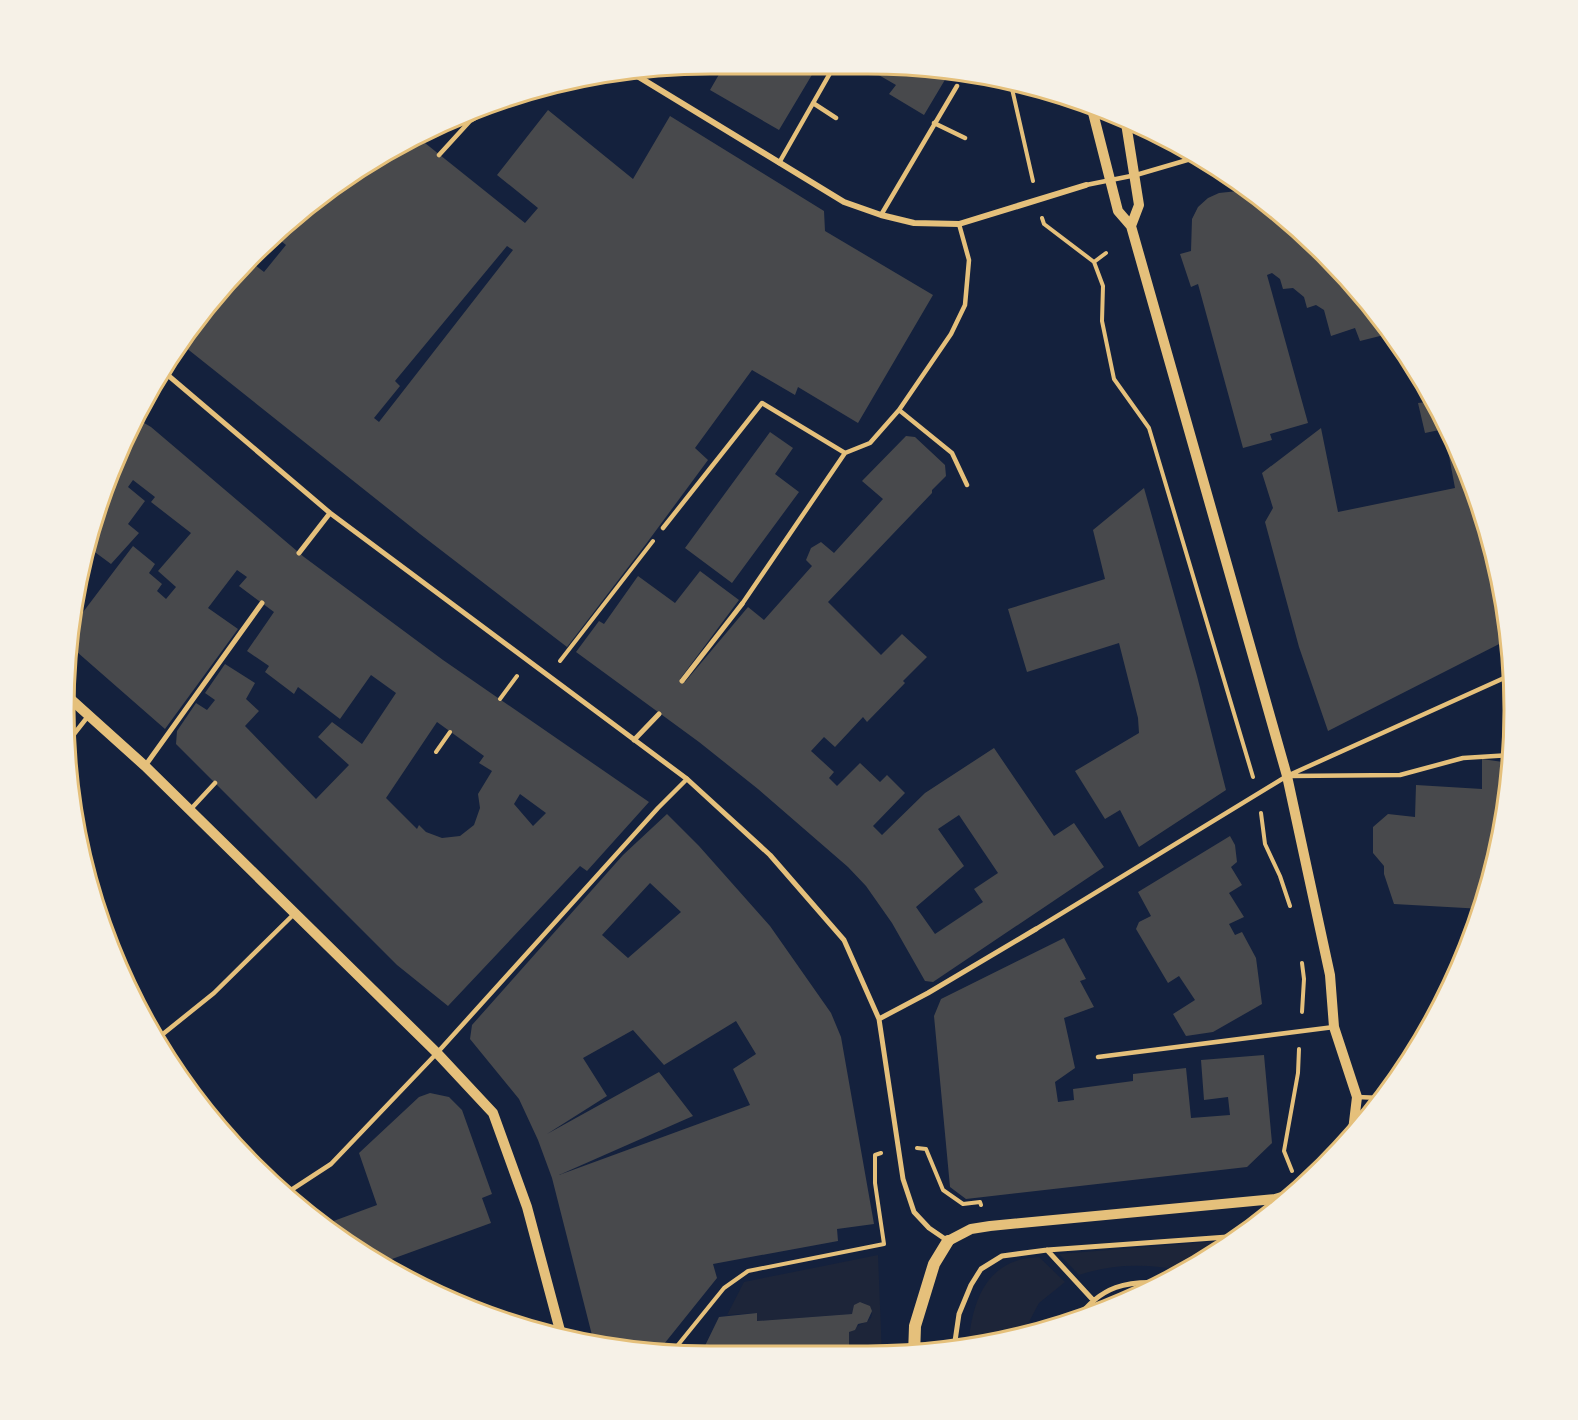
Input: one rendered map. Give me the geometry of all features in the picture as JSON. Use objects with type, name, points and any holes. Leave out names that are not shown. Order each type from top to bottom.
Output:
[{"type":"main road","points":[[914,1345],[915,1326],[934,1264],[948,1240]]},
{"type":"street","points":[[640,78],[844,202],[881,215],[914,223],[959,224],[1086,184]]},
{"type":"street","points":[[1094,115],[1118,211],[1131,226],[1287,776],[1330,975],[1334,1027],[1357,1096],[1354,1121]]},
{"type":"street","points":[[1127,129],[1139,205],[1131,226]]},
{"type":"street","points":[[169,376],[330,513],[687,779],[770,855],[844,940],[879,1019],[903,1179],[914,1212],[929,1228],[948,1240],[971,1229],[990,1226],[1276,1199]]},
{"type":"street","points":[[299,553],[330,513]]},
{"type":"street","points":[[145,766],[262,603]]},
{"type":"street","points":[[682,681],[742,604]]},
{"type":"street","points":[[74,702],[145,766],[295,913],[437,1053],[493,1113],[527,1207],[559,1328]]},
{"type":"street","points":[[634,740],[659,714]]},
{"type":"street","points":[[879,1019],[928,993],[1036,929]]},
{"type":"street","points":[[955,1340],[959,1314],[971,1285],[981,1269],[1002,1256],[1047,1250],[1224,1237]]},
{"type":"street","points":[[1047,1250],[1094,1300]]},
{"type":"street","points":[[1087,1308],[1094,1300],[1115,1287],[1140,1281],[1149,1282]]},
{"type":"lane","points":[[779,163],[830,74]]},
{"type":"lane","points":[[881,215],[957,86]]},
{"type":"lane","points":[[813,103],[836,118]]},
{"type":"lane","points":[[439,155],[473,119]]},
{"type":"lane","points":[[934,123],[965,138]]},
{"type":"lane","points":[[1086,184],[1136,175],[1188,160]]},
{"type":"lane","points":[[742,604],[845,453],[870,443],[899,410],[951,334],[965,305],[969,260],[959,224]]},
{"type":"lane","points":[[663,528],[762,403],[845,453]]},
{"type":"lane","points":[[899,410],[952,453],[967,485]]},
{"type":"lane","points":[[1036,929],[1287,776],[1503,678]]},
{"type":"lane","points":[[75,733],[89,715]]},
{"type":"lane","points":[[1287,776],[1400,775],[1463,758],[1503,756]]},
{"type":"lane","points":[[291,1190],[332,1164],[437,1053],[658,808],[687,779]]},
{"type":"lane","points":[[190,810],[215,783]]},
{"type":"lane","points":[[163,1034],[214,993],[295,913]]},
{"type":"lane","points":[[1098,1057],[1334,1027]]},
{"type":"lane","points":[[1357,1096],[1373,1097]]},
{"type":"path","points":[[1012,90],[1044,225],[1094,262],[1103,286],[1102,321],[1114,379],[1149,428],[1257,793],[1265,844],[1281,876],[1293,915]]},
{"type":"path","points":[[1094,262],[1106,253]]},
{"type":"path","points":[[548,676],[663,528]]},
{"type":"path","points":[[500,699],[528,660]]},
{"type":"path","points":[[436,752],[450,732]]},
{"type":"path","points":[[1295,1179],[1284,1151],[1298,1073],[1304,979],[1302,957]]},
{"type":"path","points":[[678,1345],[724,1288],[748,1271],[884,1244]]},
{"type":"shaded area","points":[[1219,1241],[1172,1269],[1132,1266],[1105,1268],[1079,1275],[1059,1254]]},
{"type":"shaded area","points":[[878,1255],[882,1346],[849,1346],[849,1332],[870,1320],[872,1314],[869,1308],[860,1302],[855,1305],[852,1314],[757,1321],[757,1313],[727,1315],[744,1282]]},
{"type":"shaded area","points":[[1039,1257],[1065,1282],[1039,1303],[1027,1326],[969,1338],[976,1304],[987,1283],[1004,1266]]},
{"type":"building","points":[[719,74],[812,74],[779,130],[710,90]]},
{"type":"building","points":[[877,74],[946,78],[924,115],[889,94],[896,85]]},
{"type":"building","points":[[548,110],[633,179],[670,116],[824,211],[825,231],[933,295],[858,423],[798,387],[795,395],[752,370],[695,448],[708,460],[567,647],[420,534],[187,348],[231,290],[255,265],[264,272],[286,245],[280,240],[290,231],[356,181],[423,142],[525,223],[538,208],[497,175]],"holes":[[[507,246],[513,250],[379,422],[374,418],[400,386],[395,381]]]},
{"type":"building","points":[[1236,191],[1288,231],[1347,290],[1382,335],[1360,341],[1355,328],[1331,336],[1324,310],[1316,305],[1307,308],[1304,297],[1293,288],[1283,289],[1280,279],[1272,273],[1267,275],[1308,423],[1270,434],[1272,440],[1243,448],[1198,284],[1191,287],[1180,254],[1191,251],[1192,219],[1198,207],[1208,198],[1219,193]]},
{"type":"building","points":[[1425,402],[1440,430],[1425,433],[1418,403]]},
{"type":"building","points":[[142,422],[304,557],[443,660],[649,802],[587,871],[580,866],[448,1006],[397,965],[176,744],[177,731],[196,703],[207,710],[215,700],[205,693],[225,664],[255,683],[246,699],[259,711],[245,726],[316,799],[349,765],[318,737],[332,722],[362,744],[396,693],[371,675],[340,719],[298,687],[294,694],[265,672],[269,666],[247,651],[274,612],[239,586],[247,577],[237,570],[208,608],[238,629],[165,729],[77,652],[81,615],[133,546],[155,564],[149,573],[162,584],[157,591],[166,599],[176,587],[158,571],[191,533],[151,502],[155,497],[133,480],[128,487],[145,501],[128,524],[139,533],[111,564],[94,551],[95,545],[122,466]],"holes":[[[437,722],[484,756],[479,763],[492,771],[478,794],[480,808],[474,825],[460,836],[442,838],[426,832],[419,825],[417,829],[386,798]],[[520,794],[546,813],[533,826],[514,804]]]},
{"type":"building","points":[[1321,428],[1338,512],[1455,488],[1447,446],[1471,505],[1483,545],[1501,643],[1328,731],[1299,647],[1265,522],[1273,508],[1262,473]]},
{"type":"building","points":[[770,432],[793,448],[775,474],[799,492],[732,583],[685,548]]},
{"type":"building","points":[[906,436],[915,437],[945,465],[946,476],[932,490],[932,493],[828,602],[881,655],[902,634],[927,657],[867,722],[863,717],[835,747],[824,737],[811,751],[834,772],[829,778],[837,786],[860,763],[880,782],[887,775],[905,793],[873,826],[882,835],[925,793],[994,748],[1054,836],[1074,823],[1104,867],[933,982],[925,981],[892,923],[866,886],[848,867],[758,789],[699,742],[576,652],[599,621],[604,624],[638,576],[675,603],[700,571],[739,600],[680,679],[685,682],[748,607],[764,620],[812,566],[806,560],[811,548],[821,542],[834,553],[883,499],[862,481]],"holes":[[[959,815],[998,873],[974,889],[983,902],[935,934],[916,907],[964,866],[938,829]]]},
{"type":"building","points":[[1144,488],[1197,676],[1226,790],[1139,847],[1120,810],[1105,819],[1075,771],[1139,733],[1138,718],[1119,643],[1027,672],[1008,609],[1105,579],[1093,530]]},
{"type":"building","points":[[1482,759],[1502,762],[1492,834],[1473,908],[1394,904],[1384,874],[1384,866],[1373,853],[1373,827],[1388,814],[1415,817],[1416,785],[1482,789]]},
{"type":"building","points":[[667,814],[699,846],[770,926],[831,1013],[841,1037],[874,1224],[837,1229],[838,1241],[713,1264],[717,1278],[664,1345],[592,1335],[552,1178],[538,1140],[519,1099],[470,1039],[472,1025],[623,855]],"holes":[[[650,883],[681,912],[628,958],[602,935]],[[736,1021],[756,1054],[733,1069],[750,1105],[559,1175],[693,1116],[659,1072],[547,1134],[607,1096],[583,1058],[633,1030],[664,1065]]]},
{"type":"building","points":[[1230,836],[1235,845],[1237,862],[1231,867],[1242,885],[1229,893],[1244,917],[1229,924],[1235,935],[1242,932],[1256,958],[1262,1004],[1213,1032],[1186,1036],[1173,1014],[1195,1000],[1179,976],[1168,983],[1136,929],[1139,922],[1151,916],[1138,892]]},
{"type":"building","points":[[1064,938],[1086,979],[1080,981],[1094,1007],[1064,1018],[1075,1068],[1055,1082],[1058,1102],[1074,1100],[1073,1089],[1133,1081],[1133,1074],[1186,1068],[1191,1118],[1230,1115],[1228,1097],[1204,1100],[1201,1060],[1264,1055],[1272,1143],[1247,1167],[966,1199],[950,1187],[934,1016],[941,999]]},
{"type":"building","points":[[430,1093],[449,1097],[462,1110],[492,1194],[482,1198],[491,1223],[390,1260],[332,1222],[377,1205],[359,1153],[419,1097]]},
{"type":"building","points":[[860,1302],[870,1306],[872,1311],[867,1322],[858,1324],[855,1330],[849,1332],[849,1346],[705,1346],[719,1317],[757,1313],[757,1321],[852,1314],[854,1305]]}]
